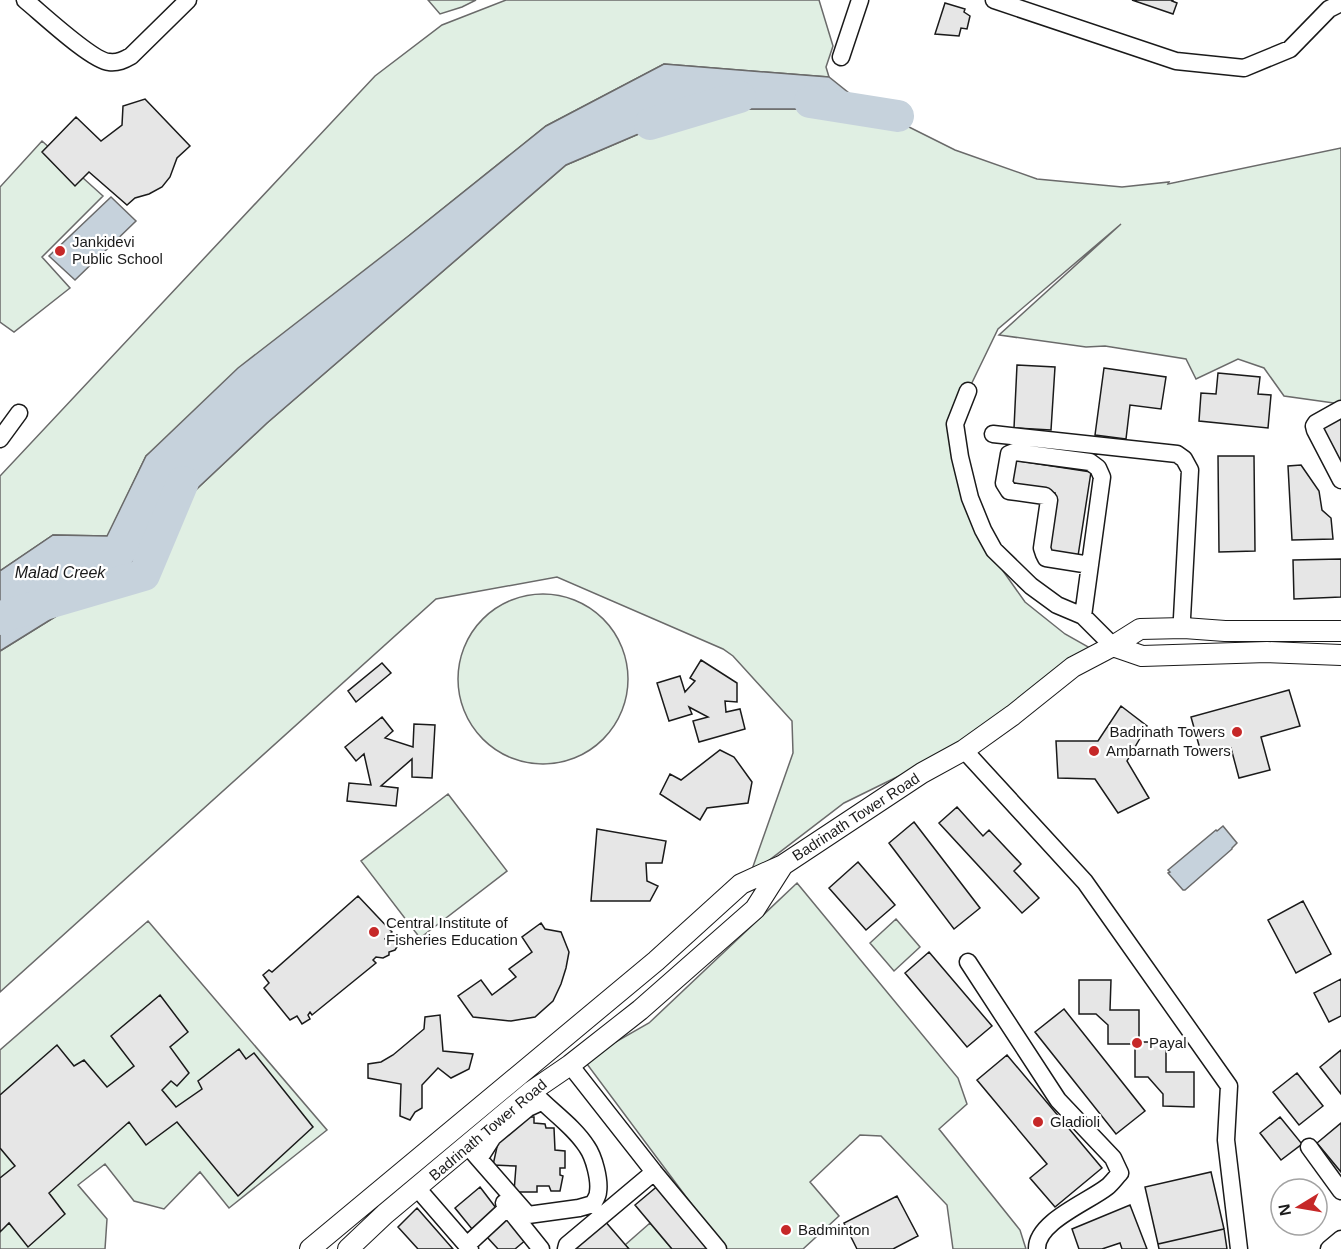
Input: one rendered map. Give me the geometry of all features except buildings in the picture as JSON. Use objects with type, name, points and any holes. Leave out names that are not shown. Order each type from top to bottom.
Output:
[{"type":"street","points":[[25,0],[93,56],[107,63],[120,62],[131,56],[188,0]]},
{"type":"street","points":[[841,57],[860,0]]},
{"type":"street","points":[[994,0],[1176,61],[1244,68],[1290,49],[1329,9],[1341,3]]},
{"type":"street","points":[[968,391],[955,423],[960,457],[970,498],[994,550],[1031,586],[1056,605],[1083,616],[1113,646],[1142,656],[1267,652],[1341,655]]},
{"type":"street","points":[[1341,409],[1314,426],[1341,480]]},
{"type":"street","points":[[0,439],[19,413]]},
{"type":"street","points":[[993,434],[1177,454],[1184,459],[1190,470],[1182,618],[1184,628]]},
{"type":"street","points":[[1083,616],[1090,565],[1102,477],[1098,468],[1090,462],[1014,452],[1009,454],[1004,483],[1009,491],[1045,496],[1049,500],[1042,548],[1046,558],[1090,565]]},
{"type":"street","name":"Badrinath Tower Road","points":[[361,1245],[385,1214],[417,1188],[469,1152],[570,1065],[640,1010],[755,909],[783,865],[922,773],[964,750],[1013,715],[1073,667],[1140,629],[1341,631]]},
{"type":"street","points":[[964,750],[1085,882],[1229,1086],[1226,1140],[1239,1249]]},
{"type":"street","points":[[310,1249],[656,961],[741,884],[783,865]]},
{"type":"street","points":[[968,962],[1058,1100],[1113,1158],[1120,1173],[1108,1186],[1048,1225],[1041,1235],[1037,1249]]},
{"type":"street","points":[[570,1065],[718,1249]]},
{"type":"street","points":[[469,1152],[528,1215],[593,1204],[598,1193],[598,1183],[597,1172],[588,1148],[571,1128],[536,1096]]},
{"type":"street","points":[[1309,1147],[1341,1191]]},
{"type":"street","points":[[469,1152],[537,1247]]},
{"type":"street","points":[[566,1249],[567,1245],[654,1172]]},
{"type":"street","points":[[417,1188],[469,1247],[507,1208]]},
{"type":"street","points":[[348,1216],[361,1245]]},
{"type":"street","points":[[1329,1249],[1341,1239]]},
{"type":"green space","points":[[428,0],[476,0],[440,14]]},
{"type":"green space","points":[[506,0],[819,0],[833,46],[826,67],[829,77],[664,64],[546,126],[411,234],[146,456],[108,536],[53,535],[0,571],[0,476],[375,76],[442,25]]},
{"type":"green space","points":[[697,109],[869,109],[955,150],[1037,179],[1122,187],[1169,182],[1168,184],[1341,148],[1341,404],[1284,396],[1264,368],[1238,359],[1196,379],[1186,359],[1105,346],[1086,347],[999,335],[1121,224],[998,329],[952,424],[984,544],[1025,602],[1065,634],[1099,653],[978,747],[901,775],[844,803],[750,875],[793,753],[792,721],[733,656],[723,649],[557,577],[436,599],[0,992],[0,651],[121,576],[185,500],[267,423],[566,165]]},
{"type":"green space","points":[[42,141],[103,196],[42,257],[70,288],[14,332],[0,322],[0,187]]},
{"type":"green space","points":[[543,594],[560,595],[576,600],[603,619],[622,646],[627,662],[627,696],[622,712],[603,739],[576,758],[560,763],[543,764],[526,763],[510,758],[483,739],[464,712],[459,696],[458,679],[459,662],[464,646],[483,619],[510,600],[526,595]]},
{"type":"green space","points":[[448,794],[507,871],[420,938],[361,861]]},
{"type":"green space","points":[[797,883],[958,1078],[967,1104],[939,1129],[1020,1230],[1026,1249],[953,1249],[947,1205],[881,1136],[860,1135],[810,1182],[839,1216],[803,1249],[725,1249],[584,1060],[649,1023]]},
{"type":"green space","points":[[896,919],[920,947],[894,971],[870,943]]},
{"type":"green space","points":[[148,921],[327,1130],[229,1208],[200,1172],[164,1209],[134,1201],[105,1164],[78,1185],[107,1219],[105,1249],[0,1249],[0,1050]]},
{"type":"green space","points":[[650,1223],[672,1249],[629,1249],[625,1245]]},
{"type":"water","name":"Malad Creek","points":[[664,64],[829,77],[869,109],[697,109],[566,165],[267,423],[185,500],[121,576],[0,651],[0,571],[53,535],[107,536],[146,456],[238,368],[546,126]]},
{"type":"water","points":[[111,197],[136,221],[75,280],[49,256]]},
{"type":"water","points":[[1223,826],[1237,843],[1183,890],[1168,870]]},
{"type":"waterway","points":[[650,124],[740,97]]},
{"type":"waterway","points":[[810,102],[898,116]]},
{"type":"waterway","points":[[0,619],[144,575],[183,482]]},
{"type":"place","name":"Jankidevi Public School","points":[[60,251]]},
{"type":"place","name":"Badrinath Towers","points":[[1237,732]]},
{"type":"place","name":"Ambarnath Towers","points":[[1094,751]]},
{"type":"place","name":"Central Institute of Fisheries Education","points":[[374,932]]},
{"type":"place","name":"Payal","points":[[1137,1043]]},
{"type":"place","name":"Gladioli","points":[[1038,1122]]},
{"type":"place","name":"Badminton","points":[[786,1230]]}]
